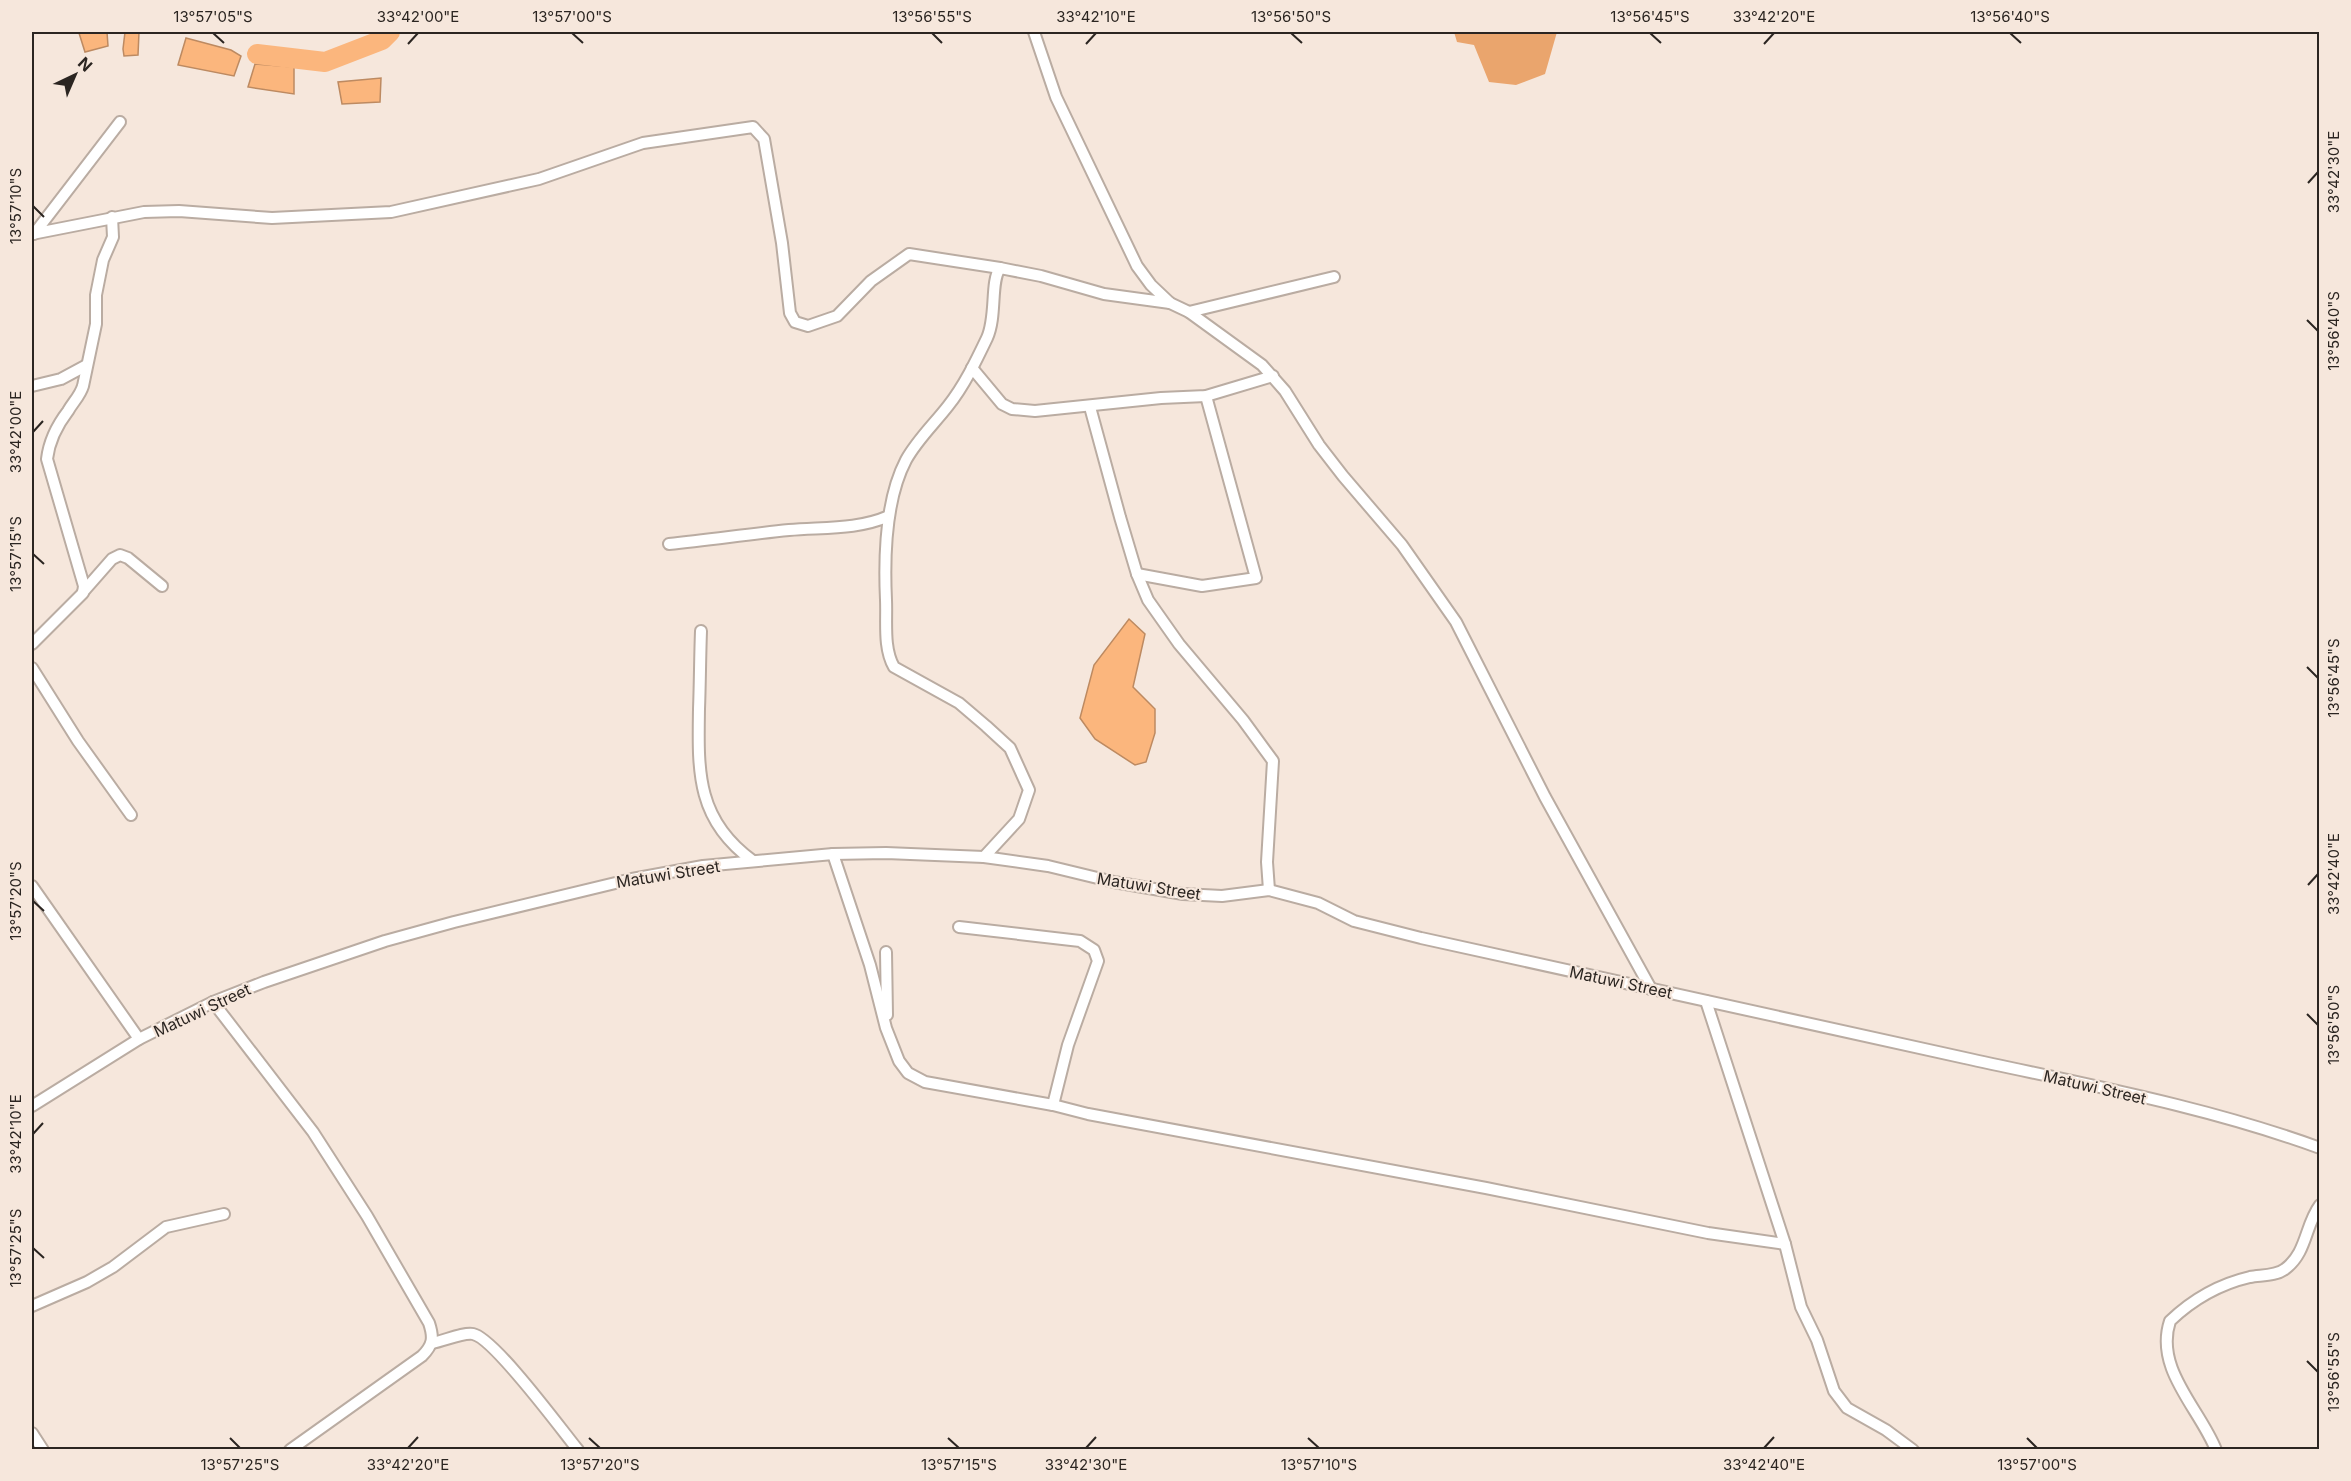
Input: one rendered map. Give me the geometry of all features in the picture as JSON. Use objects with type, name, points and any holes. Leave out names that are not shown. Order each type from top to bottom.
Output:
[{"type":"street","points":[[1034,32],[1056,97],[1110,206],[1126,246],[1137,266],[1170,303]]},
{"type":"street","points":[[33,234],[120,122]]},
{"type":"street","points":[[33,234],[112,217],[153,212],[272,218],[391,212],[539,178],[643,144],[753,127],[764,139],[782,243],[790,313],[795,322],[808,326],[837,316],[871,281],[909,254],[1000,267],[1104,294],[1170,303],[1189,312],[1262,365],[1273,376],[1319,445],[1402,545],[1456,622],[1545,797],[1651,988]]},
{"type":"street","points":[[83,592],[83,578],[47,459],[48,450],[62,420],[80,393],[96,324],[96,295],[103,260],[113,237],[112,217]]},
{"type":"street","points":[[984,857],[1019,819],[1029,790],[1010,748],[959,703],[894,667],[888,656],[886,589],[889,516],[905,461],[949,405],[972,368],[991,327],[995,306],[995,275],[1000,267]]},
{"type":"street","points":[[1189,312],[1334,277]]},
{"type":"street","points":[[32,386],[61,379],[87,364]]},
{"type":"street","points":[[972,368],[996,398],[1012,409],[1035,411],[1161,398],[1206,396],[1273,376]]},
{"type":"street","points":[[1137,574],[1202,586],[1256,578],[1206,396]]},
{"type":"street","points":[[1090,407],[1137,574],[1148,600],[1179,644],[1243,720],[1272,761],[1267,862],[1269,890]]},
{"type":"street","points":[[669,544],[789,530],[847,527],[873,523],[889,516]]},
{"type":"street","points":[[32,645],[112,559],[120,555],[128,558],[162,586]]},
{"type":"street","points":[[701,631],[697,749],[704,794],[725,835],[753,861]]},
{"type":"street","points":[[32,668],[78,741],[131,814]]},
{"type":"street","name":"Matuwi Street","points":[[32,1106],[139,1039],[213,1002],[315,963],[385,941],[465,919],[632,879],[689,868],[833,854],[886,853],[984,857],[1048,866],[1114,882],[1183,894],[1222,896],[1269,890],[1318,903],[1354,921],[2213,1115],[2288,1136],[2319,1148]]},
{"type":"street","points":[[833,854],[870,965],[886,1028],[899,1061],[908,1073],[925,1082],[1486,1188],[1639,1220],[1756,1242],[1785,1245]]},
{"type":"street","points":[[32,886],[139,1039]]},
{"type":"street","points":[[959,927],[1080,941],[1094,950],[1098,961],[1068,1045],[1053,1105]]},
{"type":"street","points":[[886,952],[886,1028]]},
{"type":"street","points":[[1706,1000],[1785,1245],[1801,1307],[1817,1340],[1838,1398],[1847,1408],[1913,1449]]},
{"type":"street","points":[[213,1002],[313,1132],[429,1323],[433,1334],[432,1343],[422,1356],[290,1449]]},
{"type":"street","points":[[2216,1449],[2171,1367],[2167,1347],[2170,1321],[2211,1291],[2230,1282],[2284,1271],[2301,1250],[2319,1205]]},
{"type":"street","points":[[32,1306],[96,1277],[166,1227],[224,1214]]},
{"type":"street","points":[[432,1343],[468,1333],[481,1338],[508,1365],[578,1449]]},
{"type":"street","points":[[32,1433],[44,1449]]},
{"type":"shaded area","points":[[107,32],[108,46],[85,52],[79,33]]},
{"type":"shaded area","points":[[125,32],[139,32],[138,55],[124,56]]},
{"type":"shaded area","points":[[1454,32],[1557,32],[1545,74],[1516,85],[1489,82],[1474,45],[1457,42]]},
{"type":"shaded area","points":[[186,38],[231,50],[241,56],[234,76],[178,65]]},
{"type":"shaded area","points":[[255,64],[294,67],[294,94],[248,87]]},
{"type":"shaded area","points":[[381,78],[380,102],[342,104],[338,82]]},
{"type":"shaded area","points":[[1129,619],[1145,634],[1133,687],[1155,709],[1155,733],[1146,762],[1135,765],[1095,739],[1080,718],[1094,665]]},
{"type":"waterway","points":[[257,54],[325,62],[382,40],[390,32]]}]
